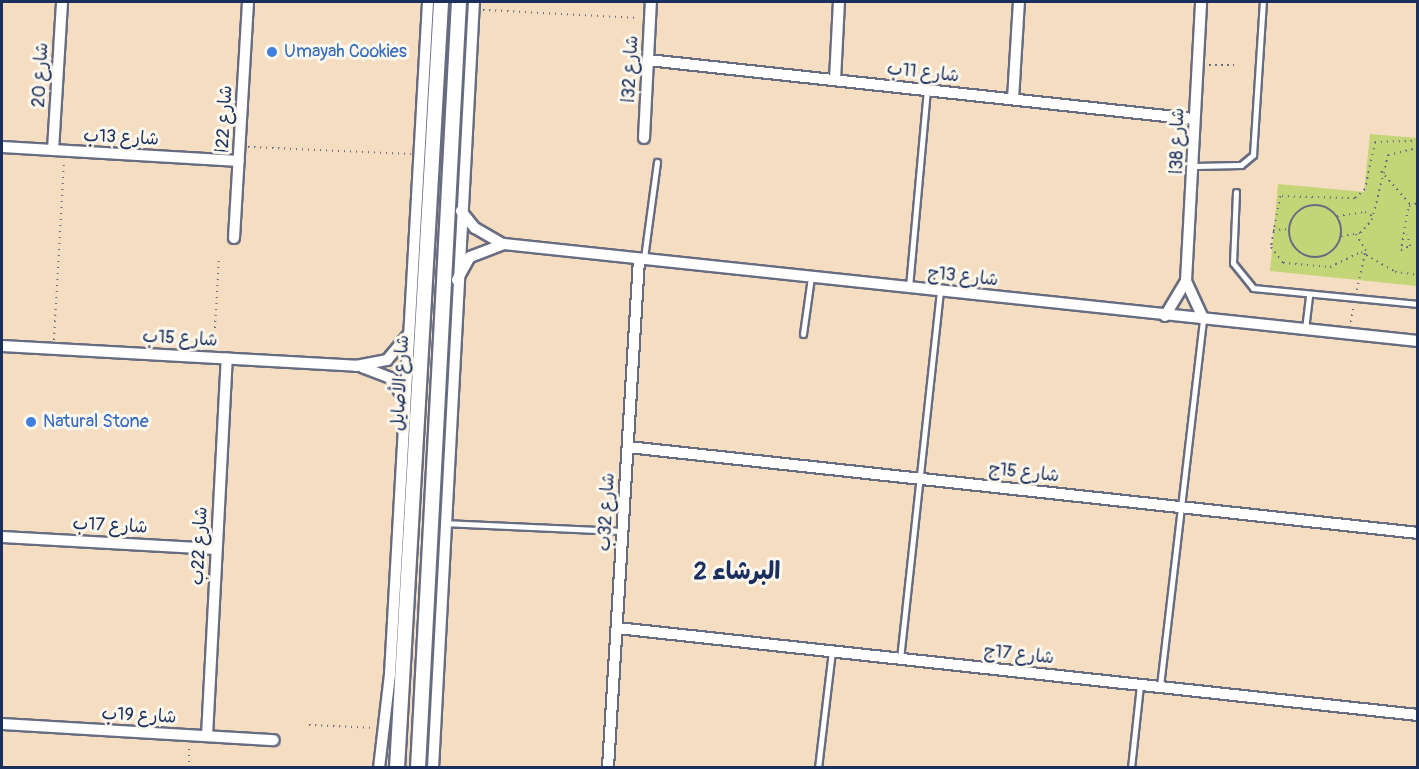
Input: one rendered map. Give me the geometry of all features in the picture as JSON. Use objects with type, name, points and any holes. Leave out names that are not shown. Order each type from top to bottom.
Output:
[{"type":"street","name":"شارع 20","points":[[53,150],[62,2]]},
{"type":"street","name":"شارع 22ا","points":[[234,238],[248,2]]},
{"type":"street","points":[[379,768],[381,728],[401,584],[405,407],[428,2]]},
{"type":"street","name":"شارع الأصايل","points":[[397,768],[401,584],[425,285],[441,2]]},
{"type":"street","name":"شارع الأصايل","points":[[418,768],[438,533],[459,2]]},
{"type":"street","name":"شارع 32ا","points":[[644,138],[651,2]]},
{"type":"street","points":[[835,80],[839,2]]},
{"type":"street","points":[[1013,99],[1018,2]]},
{"type":"street","name":"شارع 38ا","points":[[1165,316],[1186,281],[1195,166],[1194,119],[1201,2]]},
{"type":"street","points":[[433,768],[438,533],[474,6]]},
{"type":"street","name":"شارع 11ب","points":[[648,60],[1194,119]]},
{"type":"street","name":"شارع 13ب","points":[[2,147],[239,161]]},
{"type":"street","name":"شارع 13ج","points":[[461,211],[483,236],[504,244],[1165,316],[1418,341]]},
{"type":"street","name":"شارع 13ج","points":[[457,280],[477,251],[504,244]]},
{"type":"street","name":"شارع 32ب","points":[[608,768],[642,259]]},
{"type":"street","name":"شارع 38ا","points":[[1186,281],[1203,318]]},
{"type":"street","points":[[410,327],[425,285]]},
{"type":"street","name":"شارع 15ب","points":[[356,366],[393,356],[410,327]]},
{"type":"street","name":"شارع 15ب","points":[[2,346],[356,366],[391,378],[405,407]]},
{"type":"street","name":"شارع 22ب","points":[[207,736],[227,359]]},
{"type":"street","name":"شارع 15ج","points":[[628,447],[1418,533]]},
{"type":"street","name":"شارع 17ب","points":[[2,537],[216,549]]},
{"type":"street","name":"شارع 17ج","points":[[617,628],[1418,715]]},
{"type":"street","name":"شارع 19ب","points":[[2,724],[274,740]]},
{"type":"lane","points":[[1195,166],[1241,165],[1253,155],[1263,2]]},
{"type":"lane","points":[[909,287],[927,90]]},
{"type":"lane","points":[[642,259],[657,162]]},
{"type":"lane","points":[[1236,192],[1233,263],[1242,279],[1253,288],[1418,304]]},
{"type":"lane","points":[[803,334],[811,277]]},
{"type":"lane","points":[[900,659],[940,291]]},
{"type":"lane","points":[[1305,329],[1309,294]]},
{"type":"lane","points":[[1160,687],[1203,318]]},
{"type":"lane","points":[[438,533],[623,531]]},
{"type":"lane","points":[[818,768],[832,651]]},
{"type":"lane","points":[[1131,768],[1140,685]]},
{"type":"path","points":[[474,6],[651,18]]},
{"type":"path","points":[[1197,65],[1234,65]]},
{"type":"path","points":[[1368,254],[1353,253],[1330,267],[1283,263],[1271,251],[1280,196],[1355,198],[1365,189],[1375,142],[1418,141]]},
{"type":"path","points":[[240,147],[420,154]]},
{"type":"path","points":[[1374,217],[1365,212],[1336,217],[1309,206],[1296,214],[1291,229],[1294,246],[1308,257],[1328,253],[1341,236],[1356,234],[1374,217],[1381,171],[1393,151],[1418,148]]},
{"type":"path","points":[[54,349],[64,151]]},
{"type":"path","points":[[1381,171],[1409,206],[1407,234],[1410,246],[1401,250],[1399,244],[1407,234]]},
{"type":"path","points":[[1409,206],[1418,203]]},
{"type":"path","points":[[1336,217],[1341,236]]},
{"type":"path","points":[[1273,230],[1291,229]]},
{"type":"path","points":[[1356,234],[1368,254],[1390,270],[1418,275]]},
{"type":"path","points":[[213,358],[219,256]]},
{"type":"path","points":[[309,725],[381,728]]},
{"type":"path","points":[[189,768],[190,735]]},
{"type":"green space","points":[[1370,134],[1417,138],[1417,286],[1270,271],[1278,184],[1364,192]]},
{"type":"place","name":"Umayah Cookies","points":[[272,52]]},
{"type":"place","name":"Natural Stone","points":[[31,422]]},
{"type":"district","name":"البرشاء 2","points":[[737,572]]}]
